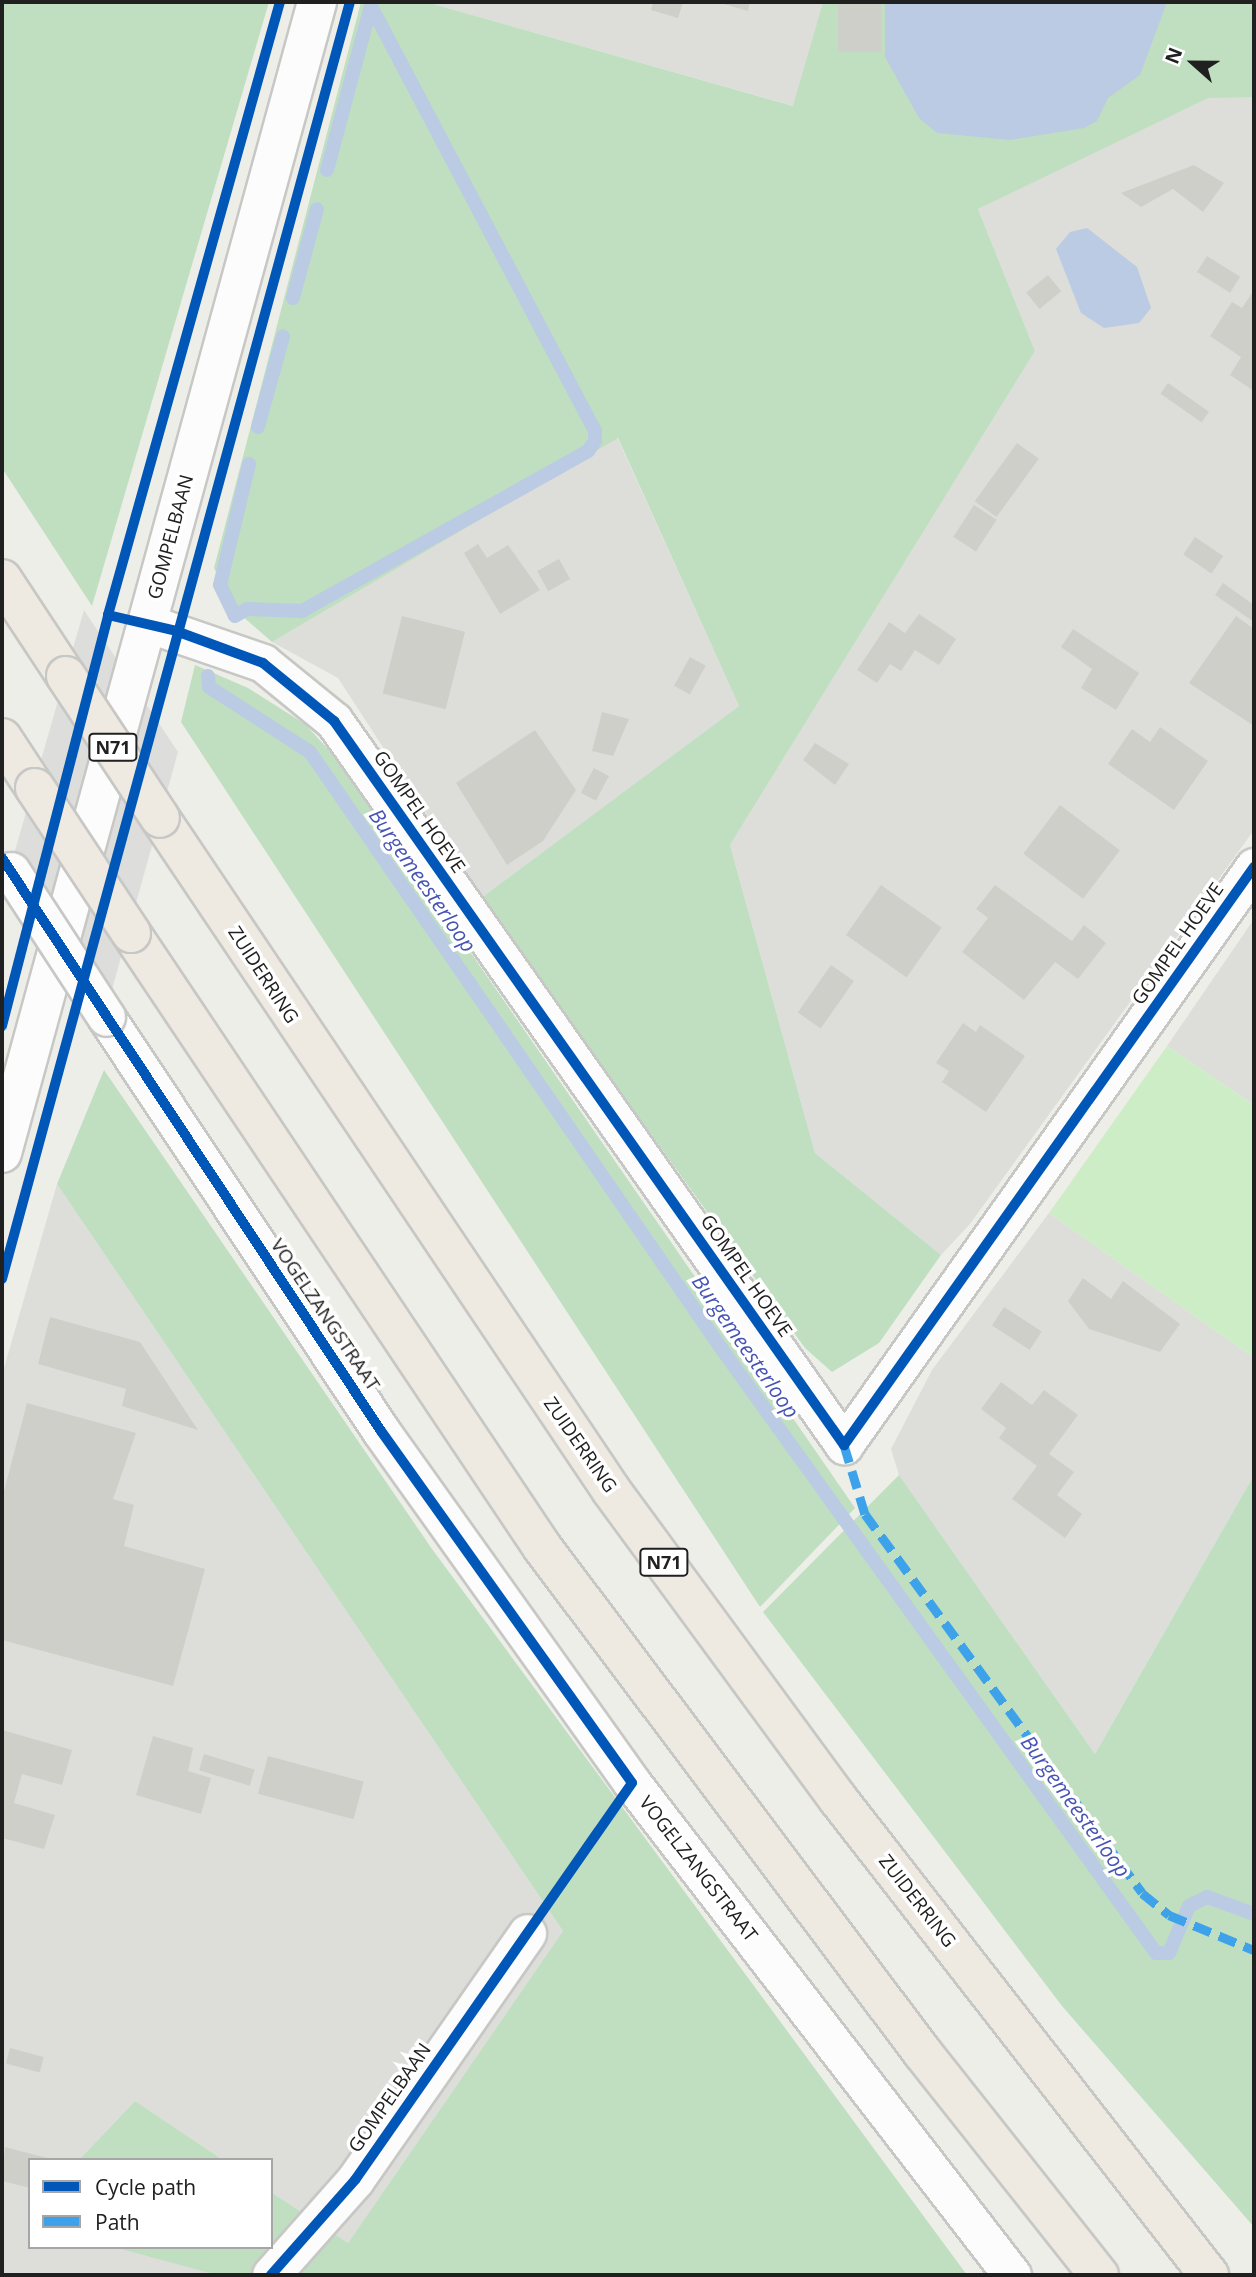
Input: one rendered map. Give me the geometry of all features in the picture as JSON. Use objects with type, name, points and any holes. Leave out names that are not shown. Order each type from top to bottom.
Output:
[{"type":"highway","name":"ZUIDERRING","points":[[2,579],[611,1490],[838,1799],[1209,2275]]},
{"type":"highway","points":[[2,738],[542,1547],[922,2052],[1099,2275]]},
{"type":"street","name":"GOMPELBAAN","points":[[2,1153],[317,2]]},
{"type":"street","name":"GOMPEL HOEVE","points":[[147,623],[262,663],[334,721],[844,1445],[1254,867]]},
{"type":"street","name":"VOGELZANGSTRAAT","points":[[6,865],[381,1431],[624,1772],[1012,2275]]},
{"type":"street","name":"GOMPELBAAN","points":[[271,2275],[355,2180],[527,1933]]},
{"type":"shaded area","points":[[426,2],[823,2],[794,106]]},
{"type":"shaded area","points":[[1208,97],[1254,97],[1254,830],[970,1224],[941,1255],[815,1153],[730,845],[1035,351],[978,209]]},
{"type":"shaded area","points":[[617,437],[739,706],[481,898],[338,678],[272,642]]},
{"type":"shaded area","points":[[84,610],[178,752],[98,1040],[2,896]]},
{"type":"shaded area","points":[[1254,919],[1254,1105],[1167,1046]]},
{"type":"shaded area","points":[[57,1184],[563,1931],[348,2243],[273,2193],[273,2158],[220,2158],[135,2101],[81,2158],[28,2158],[28,2249],[123,2249],[211,2269],[206,2275],[2,2275],[2,1375]]},
{"type":"shaded area","points":[[1049,1213],[1254,1358],[1254,1475],[1095,1754],[899,1475],[891,1449],[932,1370]]},
{"type":"green space","points":[[2,2],[269,2],[92,606],[2,468]]},
{"type":"green space","points":[[361,2],[426,2],[793,106],[823,2],[1254,2],[1254,97],[1208,98],[978,209],[1035,351],[730,845],[815,1153],[941,1255],[879,1343],[832,1372],[805,1348],[481,898],[739,706],[618,438],[272,642],[234,609],[214,568]]},
{"type":"green space","points":[[195,665],[248,688],[305,724],[336,758],[855,1508],[760,1607],[181,722]]},
{"type":"green space","points":[[1167,1046],[1254,1105],[1254,1358],[1049,1213]]},
{"type":"green space","points":[[104,1070],[432,1549],[967,2275],[217,2275],[121,2249],[273,2249],[273,2193],[348,2243],[563,1931],[57,1184]]},
{"type":"green space","points":[[899,1475],[1095,1754],[1254,1475],[1254,2227],[1062,2006],[763,1612]]},
{"type":"green space","points":[[135,2101],[220,2158],[81,2158]]},
{"type":"water","points":[[885,2],[1167,2],[1140,75],[1108,98],[1097,121],[1084,128],[1010,140],[937,133],[919,118],[885,57]]},
{"type":"water","points":[[1087,228],[1137,267],[1151,308],[1139,323],[1104,328],[1081,313],[1056,249],[1070,232]]},
{"type":"building","points":[[653,2],[683,2],[678,18],[651,10]]},
{"type":"building","points":[[717,2],[750,2],[748,11]]},
{"type":"building","points":[[838,2],[881,2],[881,52],[838,52]]},
{"type":"building","points":[[1194,165],[1224,183],[1203,212],[1173,189],[1141,207],[1121,193]]},
{"type":"building","points":[[1207,256],[1240,277],[1230,293],[1197,272]]},
{"type":"building","points":[[1048,275],[1061,291],[1039,309],[1026,293]]},
{"type":"building","points":[[1254,290],[1254,391],[1230,375],[1241,357],[1210,336],[1232,302],[1242,308]]},
{"type":"building","points":[[1168,383],[1209,412],[1202,422],[1161,394]]},
{"type":"building","points":[[1017,443],[1039,459],[997,517],[975,501]]},
{"type":"building","points":[[974,505],[997,520],[976,552],[953,537]]},
{"type":"building","points":[[1195,537],[1223,556],[1211,573],[1183,554]]},
{"type":"building","points":[[478,544],[487,558],[508,545],[540,590],[500,614],[464,553]]},
{"type":"building","points":[[559,559],[570,579],[548,591],[537,571]]},
{"type":"building","points":[[1223,583],[1254,605],[1254,622],[1215,595]]},
{"type":"building","points":[[919,614],[956,639],[939,665],[915,650],[901,671],[890,664],[877,683],[857,670],[889,622],[905,633]]},
{"type":"building","points":[[402,616],[465,632],[446,709],[383,694]]},
{"type":"building","points":[[1236,616],[1254,629],[1254,726],[1189,683]]},
{"type":"building","points":[[1073,629],[1139,673],[1116,710],[1081,688],[1092,669],[1061,647]]},
{"type":"building","points":[[690,657],[706,666],[690,695],[674,686]]},
{"type":"building","points":[[602,712],[629,719],[613,756],[592,751]]},
{"type":"building","points":[[1160,727],[1208,761],[1174,810],[1108,764],[1132,729],[1150,742]]},
{"type":"building","points":[[535,730],[576,790],[543,841],[507,865],[456,783]]},
{"type":"building","points":[[815,743],[849,764],[835,785],[803,760]]},
{"type":"building","points":[[594,768],[609,776],[596,801],[581,793]]},
{"type":"building","points":[[1060,805],[1120,850],[1083,899],[1023,854]]},
{"type":"building","points":[[881,885],[942,927],[907,977],[846,935]]},
{"type":"building","points":[[995,885],[1072,941],[1084,925],[1106,943],[1078,979],[1055,962],[1024,1000],[962,952],[988,918],[976,909]]},
{"type":"building","points":[[831,965],[854,981],[821,1029],[798,1013]]},
{"type":"building","points":[[963,1023],[976,1032],[980,1025],[1025,1056],[986,1112],[942,1082],[949,1071],[936,1063]]},
{"type":"building","points":[[1083,1278],[1111,1299],[1123,1281],[1180,1324],[1160,1352],[1089,1329],[1068,1301]]},
{"type":"building","points":[[1004,1307],[1042,1332],[1030,1350],[992,1325]]},
{"type":"building","points":[[50,1317],[140,1342],[198,1430],[122,1406],[126,1389],[38,1364]]},
{"type":"building","points":[[1001,1382],[1032,1405],[1044,1390],[1078,1415],[1049,1454],[1074,1472],[1057,1495],[1082,1514],[1065,1538],[1012,1499],[1037,1466],[999,1438],[1006,1428],[981,1409]]},
{"type":"building","points":[[27,1403],[136,1433],[113,1499],[134,1505],[124,1546],[205,1569],[173,1686],[2,1640],[2,1499]]},
{"type":"building","points":[[2,1730],[72,1750],[62,1785],[22,1774],[14,1803],[55,1815],[44,1849],[2,1838]]},
{"type":"building","points":[[153,1736],[193,1748],[188,1771],[211,1778],[201,1814],[136,1795]]},
{"type":"building","points":[[204,1754],[255,1769],[250,1786],[199,1770]]},
{"type":"building","points":[[268,1756],[364,1782],[354,1819],[258,1794]]},
{"type":"building","points":[[10,2048],[44,2057],[40,2073],[6,2063]]},
{"type":"building","points":[[5,2147],[47,2158],[28,2158],[28,2188],[2,2181]]},
{"type":"waterway","name":"Burgemeesterloop","points":[[327,170],[371,6]]},
{"type":"waterway","points":[[249,464],[220,585],[235,616],[247,609],[302,611],[588,451],[595,441],[595,431],[373,10]]},
{"type":"waterway","name":"Burgemeesterloop","points":[[293,298],[317,209]]},
{"type":"waterway","name":"Burgemeesterloop","points":[[258,427],[283,336]]},
{"type":"waterway","name":"Burgemeesterloop","points":[[208,676],[209,687],[310,752],[721,1348],[1156,1953],[1169,1953],[1189,1906],[1207,1897],[1254,1914]]},
{"type":"marked path","points":[[844,1445],[865,1514],[1142,1893],[1169,1915],[1254,1950]]},
{"type":"cycle path","points":[[2,1026],[108,615],[280,2]]},
{"type":"cycle path","points":[[2,1279],[350,2]]},
{"type":"cycle path","points":[[108,615],[176,631],[263,663],[334,721],[844,1445],[1254,867]]},
{"type":"cycle path","points":[[2,858],[381,1431],[632,1783],[355,2180],[271,2275]]}]
